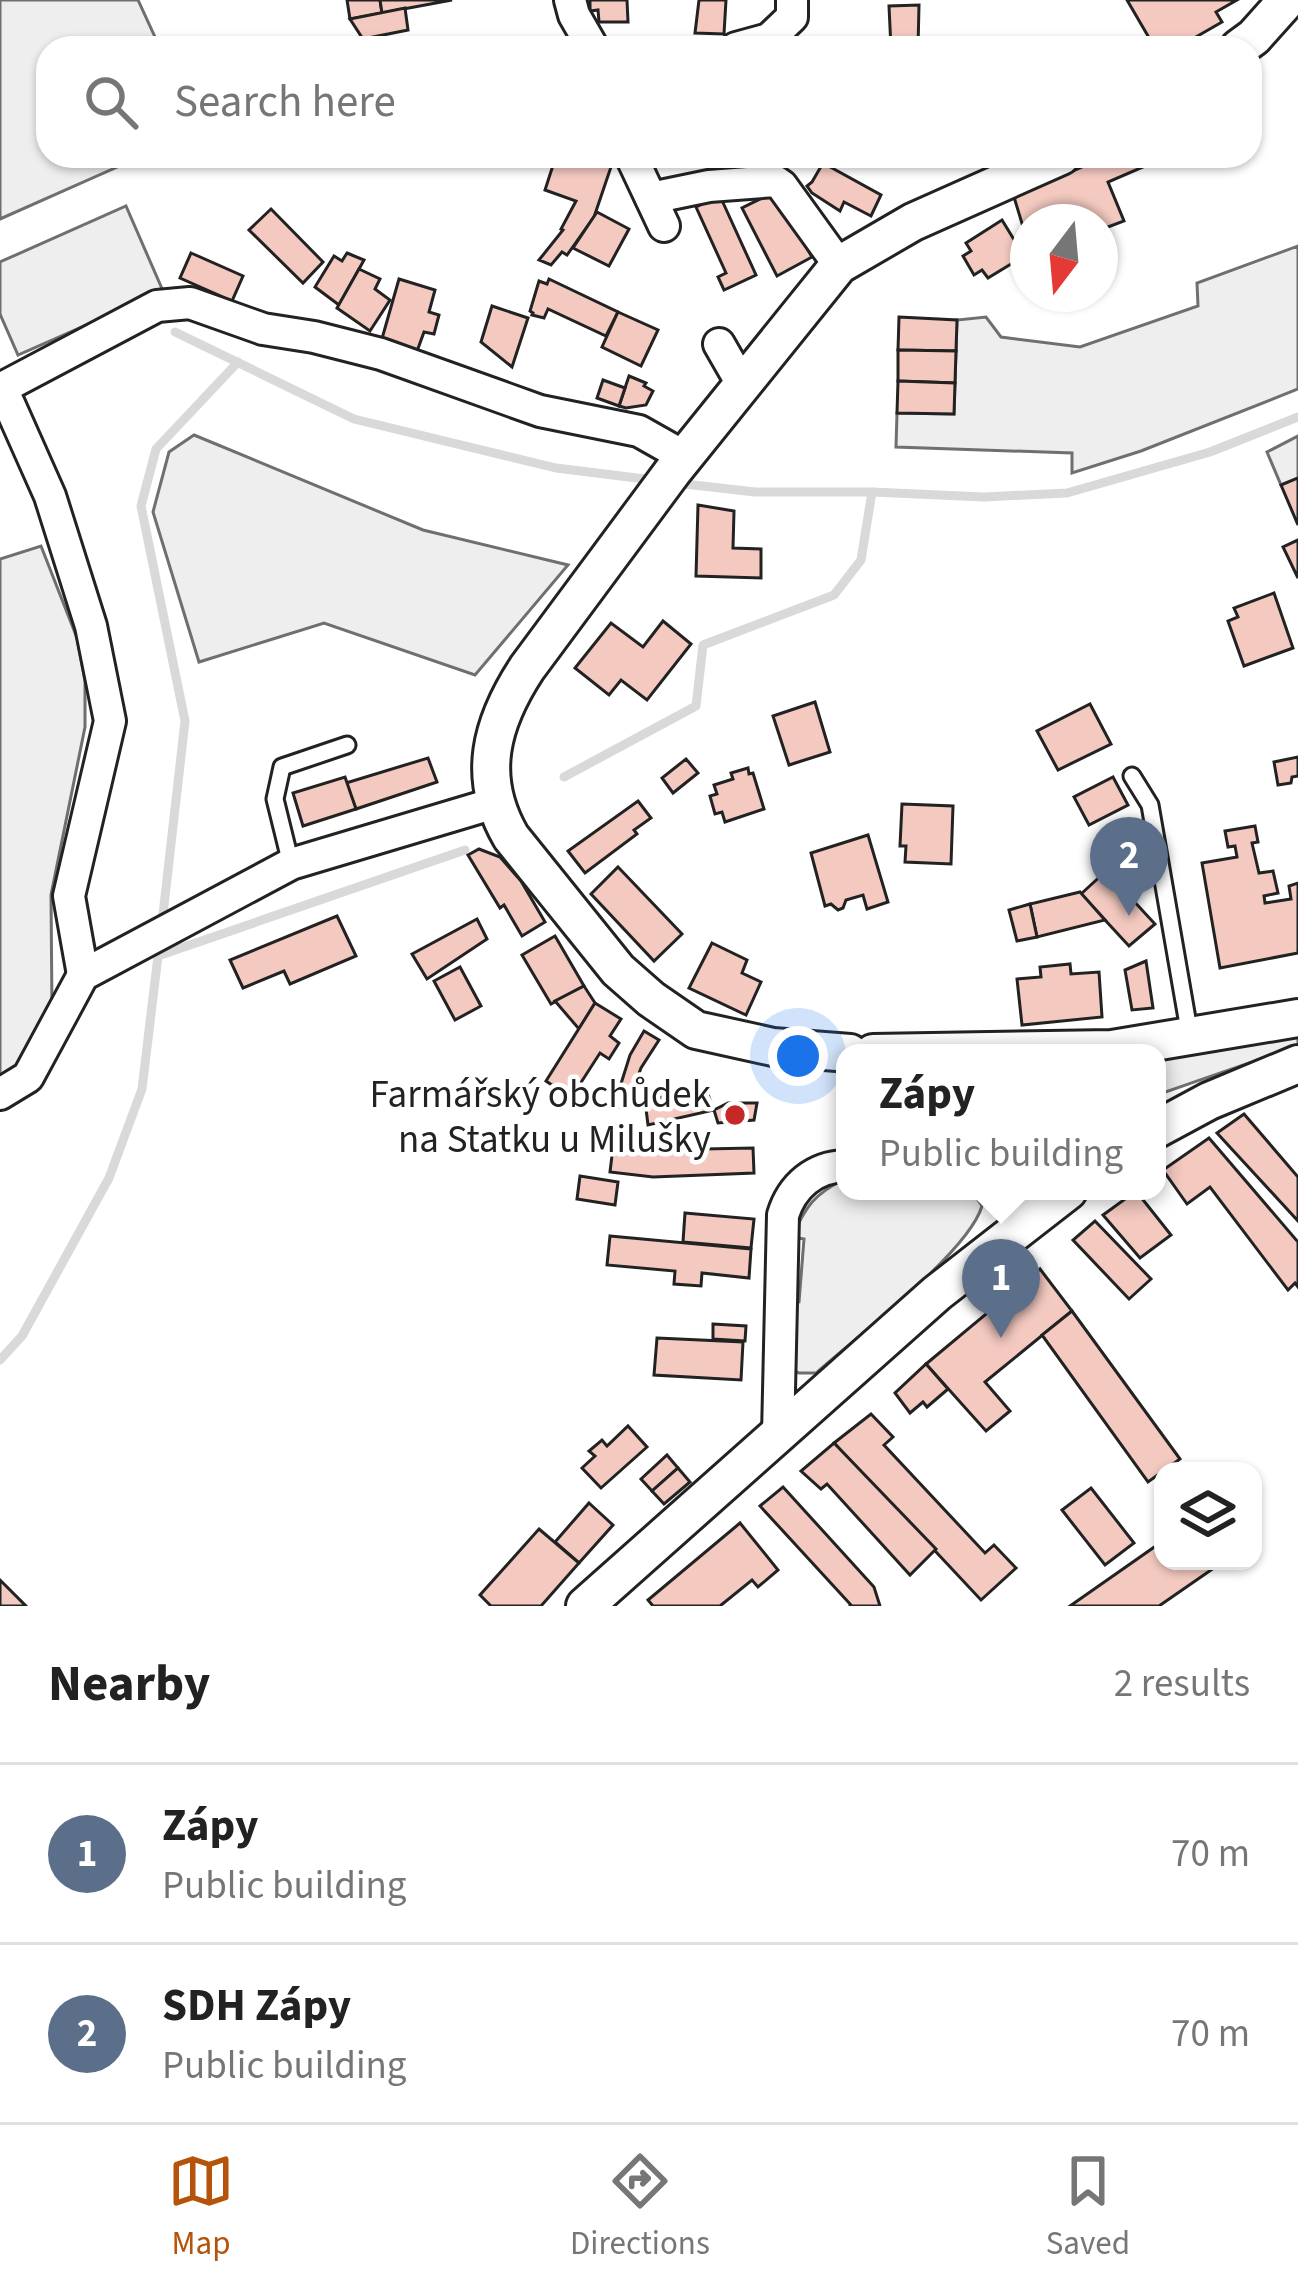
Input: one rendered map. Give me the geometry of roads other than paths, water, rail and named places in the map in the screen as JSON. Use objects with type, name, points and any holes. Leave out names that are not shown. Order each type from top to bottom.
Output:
[{"type":"street","points":[[570,0],[586,36]]},
{"type":"street","points":[[772,36],[792,17],[792,0]]},
{"type":"street","points":[[1255,36],[1287,0]]},
{"type":"street","points":[[637,168],[657,212],[709,186],[775,182],[839,265]]},
{"type":"street","points":[[836,1052],[773,1047],[696,1030],[618,970],[511,837],[495,803],[492,749],[508,697],[671,474],[839,265],[913,222],[1034,168]]},
{"type":"street","points":[[82,975],[69,896],[110,721],[91,626],[50,496],[1,387],[157,306],[190,303],[263,329],[381,354],[540,411],[640,431],[671,474]]},
{"type":"street","points":[[719,344],[742,384]]},
{"type":"street","points":[[0,1094],[28,1076],[82,975],[292,864],[495,803]]},
{"type":"street","points":[[1148,1044],[1298,1018]]},
{"type":"street","points":[[1166,1124],[1298,1064]]},
{"type":"street","points":[[778,1436],[783,1215],[807,1178],[836,1167]]},
{"type":"street","points":[[585,1606],[937,1293],[1024,1204]]},
{"type":"lane","points":[[292,864],[275,799],[282,767],[347,745]]},
{"type":"lane","points":[[1132,776],[1150,805],[1190,1036]]},
{"type":"waterway","points":[[175,332],[354,419],[556,468],[653,480]]},
{"type":"waterway","points":[[162,923],[185,721],[141,506],[156,449],[238,362]]},
{"type":"waterway","points":[[872,492],[984,497],[1067,493],[1210,452],[1298,417]]},
{"type":"waterway","points":[[564,777],[696,706],[703,645],[834,595],[861,560],[872,492],[755,492],[676,483]]},
{"type":"waterway","points":[[0,1360],[22,1336],[109,1178],[142,1089],[158,956],[465,850]]},
{"type":"place","name":"SDH Zápy","points":[[1129,916]]},
{"type":"place","name":"Farmářský obchůdek na Statku u Milušky","points":[[735,1115]]},
{"type":"place","name":"Zápy","points":[[1001,1338]]}]
